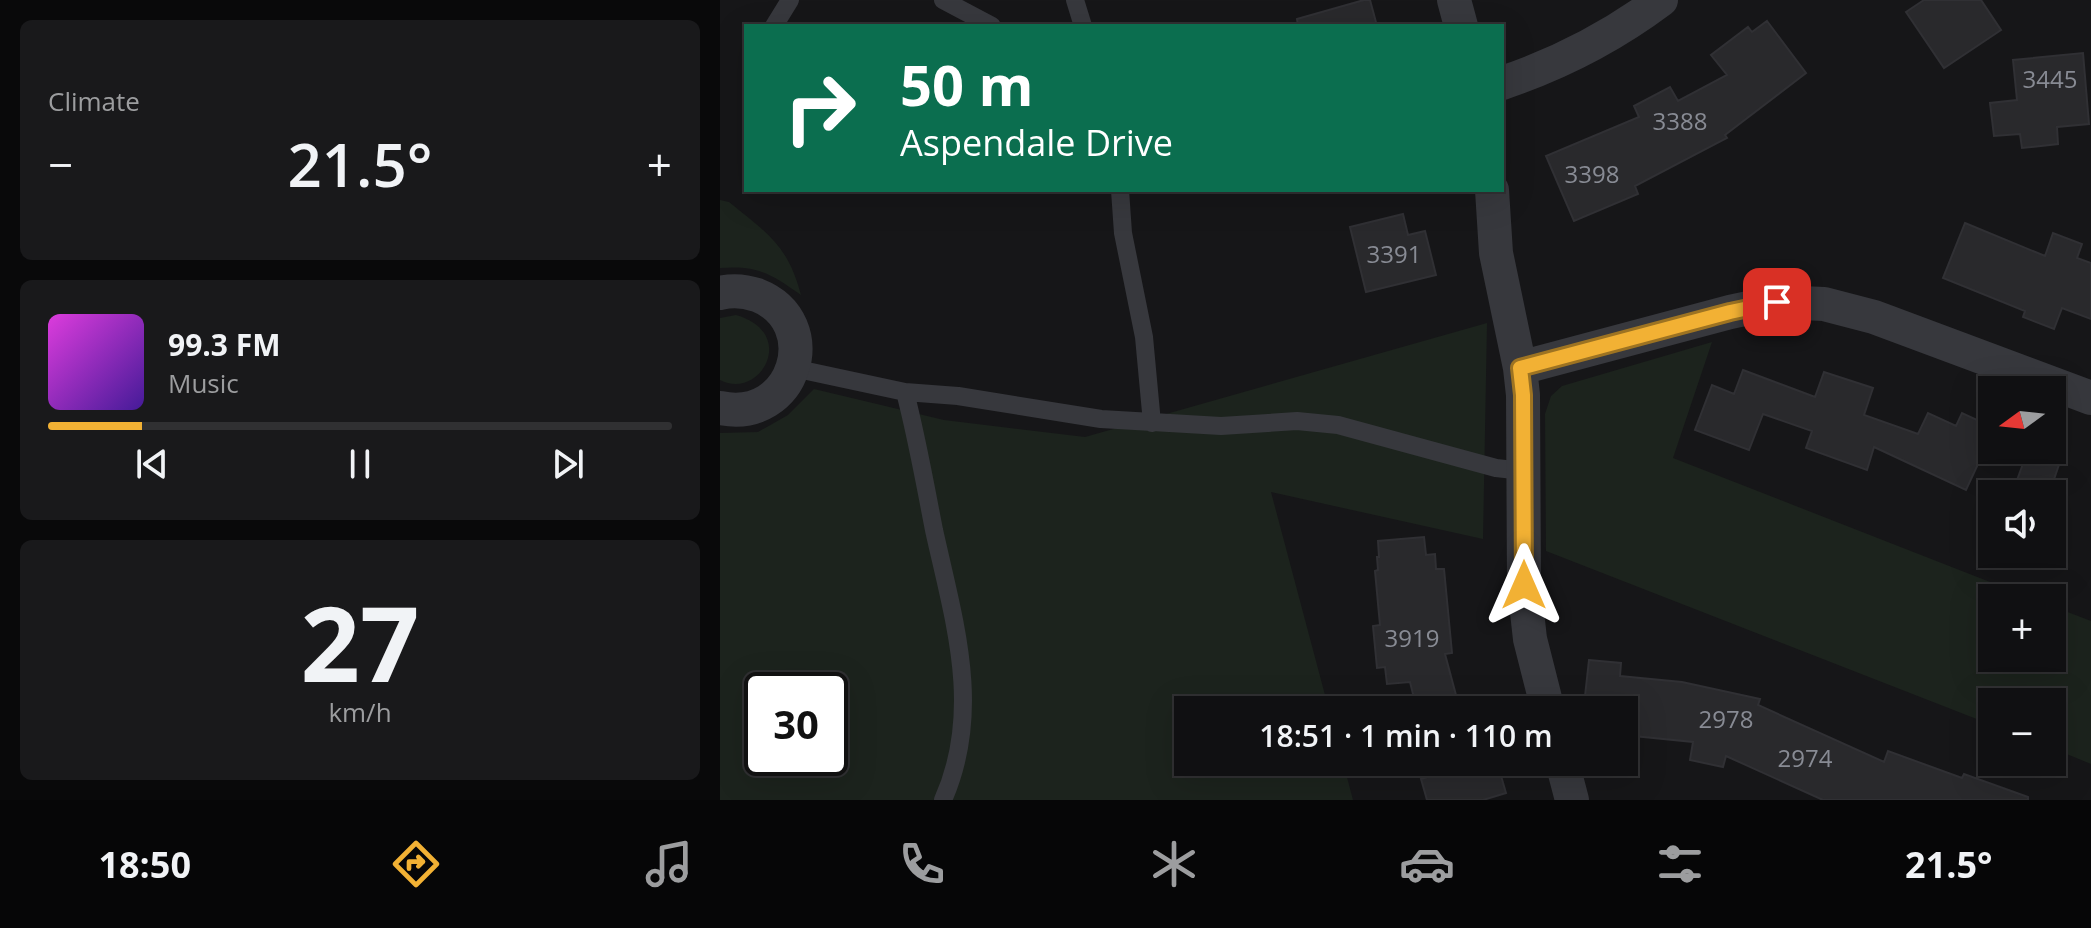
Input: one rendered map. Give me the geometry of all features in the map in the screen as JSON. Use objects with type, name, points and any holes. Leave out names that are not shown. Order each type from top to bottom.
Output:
[{"type":"street","points":[[1454,0],[1460,24]]},
{"type":"street","points":[[1504,82],[1534,73],[1590,46],[1661,0]]},
{"type":"street","points":[[1492,192],[1496,253],[1520,368],[1524,585],[1530,639],[1544,696]]},
{"type":"street","points":[[720,293],[748,292],[767,299],[782,312],[792,329],[796,348],[793,368],[786,384],[774,398],[758,407],[741,411],[720,408]]},
{"type":"street","points":[[1520,368],[1753,307],[1777,302],[1824,304],[1874,317],[2091,398]]},
{"type":"street","points":[[1566,776],[1572,800]]},
{"type":"lane","points":[[775,24],[790,0]]},
{"type":"lane","points":[[943,0],[988,24]]},
{"type":"lane","points":[[1075,0],[1082,24]]},
{"type":"lane","points":[[1120,192],[1123,233],[1144,337],[1152,423]]},
{"type":"lane","points":[[793,368],[905,392],[958,396],[1101,419],[1221,426],[1297,421],[1338,425],[1496,468],[1523,471]]},
{"type":"lane","points":[[905,392],[956,622],[964,681],[960,753],[943,800]]},
{"type":"shaded area","points":[[720,200],[729,202],[774,241],[790,264],[801,295],[764,272],[720,268]]},
{"type":"shaded area","points":[[736,315],[755,324],[766,336],[769,349],[767,362],[759,373],[748,381],[735,384],[720,380],[720,318]]},
{"type":"shaded area","points":[[1487,323],[1483,539],[1271,492],[1325,696],[1174,696],[1174,776],[1347,776],[1353,800],[720,800],[720,433],[758,432],[788,415],[814,389],[944,420],[1085,437]]},
{"type":"shaded area","points":[[1712,342],[1673,458],[1995,584],[1978,584],[1978,672],[2066,672],[2066,611],[2091,621],[2091,764],[2066,754],[2066,688],[1978,688],[1978,720],[1546,551],[1545,414],[1551,396],[1562,386]]},
{"type":"building","points":[[1370,0],[1376,24],[1298,24],[1297,19]]},
{"type":"building","points":[[1924,0],[1981,0],[2001,30],[1944,68],[1906,12]]},
{"type":"building","points":[[1767,21],[1806,73],[1725,135],[1727,138],[1635,186],[1638,194],[1574,221],[1546,156],[1639,117],[1634,106],[1670,87],[1678,101],[1727,75],[1711,55],[1748,27],[1752,32]]},
{"type":"building","points":[[2083,53],[2089,124],[2057,127],[2058,144],[2022,148],[2020,134],[1994,136],[1990,103],[2017,100],[2013,60]]},
{"type":"building","points":[[1403,214],[1408,235],[1425,231],[1436,275],[1366,292],[1350,227]]},
{"type":"building","points":[[1965,223],[2045,256],[2053,233],[2082,244],[2077,258],[2091,263],[2091,319],[2062,308],[2054,329],[2023,317],[2025,311],[1943,278]]},
{"type":"building","points":[[1743,370],[1815,397],[1824,372],[1873,388],[1864,415],[1918,434],[1928,413],[1956,426],[1962,413],[1978,420],[1978,464],[1966,490],[1874,447],[1867,470],[1806,448],[1812,431],[1763,414],[1749,450],[1695,430],[1712,385],[1734,394]]},
{"type":"building","points":[[2023,464],[2059,464],[2054,480],[2017,480]]},
{"type":"building","points":[[1424,537],[1426,555],[1435,554],[1436,569],[1444,569],[1452,653],[1445,654],[1456,696],[1414,696],[1410,682],[1387,684],[1385,667],[1377,668],[1373,626],[1380,625],[1375,571],[1378,570],[1378,541]]},
{"type":"building","points":[[1589,660],[1621,663],[1620,676],[1682,682],[1760,699],[1758,705],[1884,762],[1888,751],[1962,778],[1964,774],[2028,797],[2028,800],[1823,800],[1726,756],[1723,767],[1690,760],[1693,742],[1638,736],[1638,696],[1585,696]]},
{"type":"building","points":[[1501,776],[1506,793],[1483,800],[1427,800],[1421,779]]},
{"type":"route","points":[[1524,585],[1523,395],[1520,368],[1777,302]]}]
